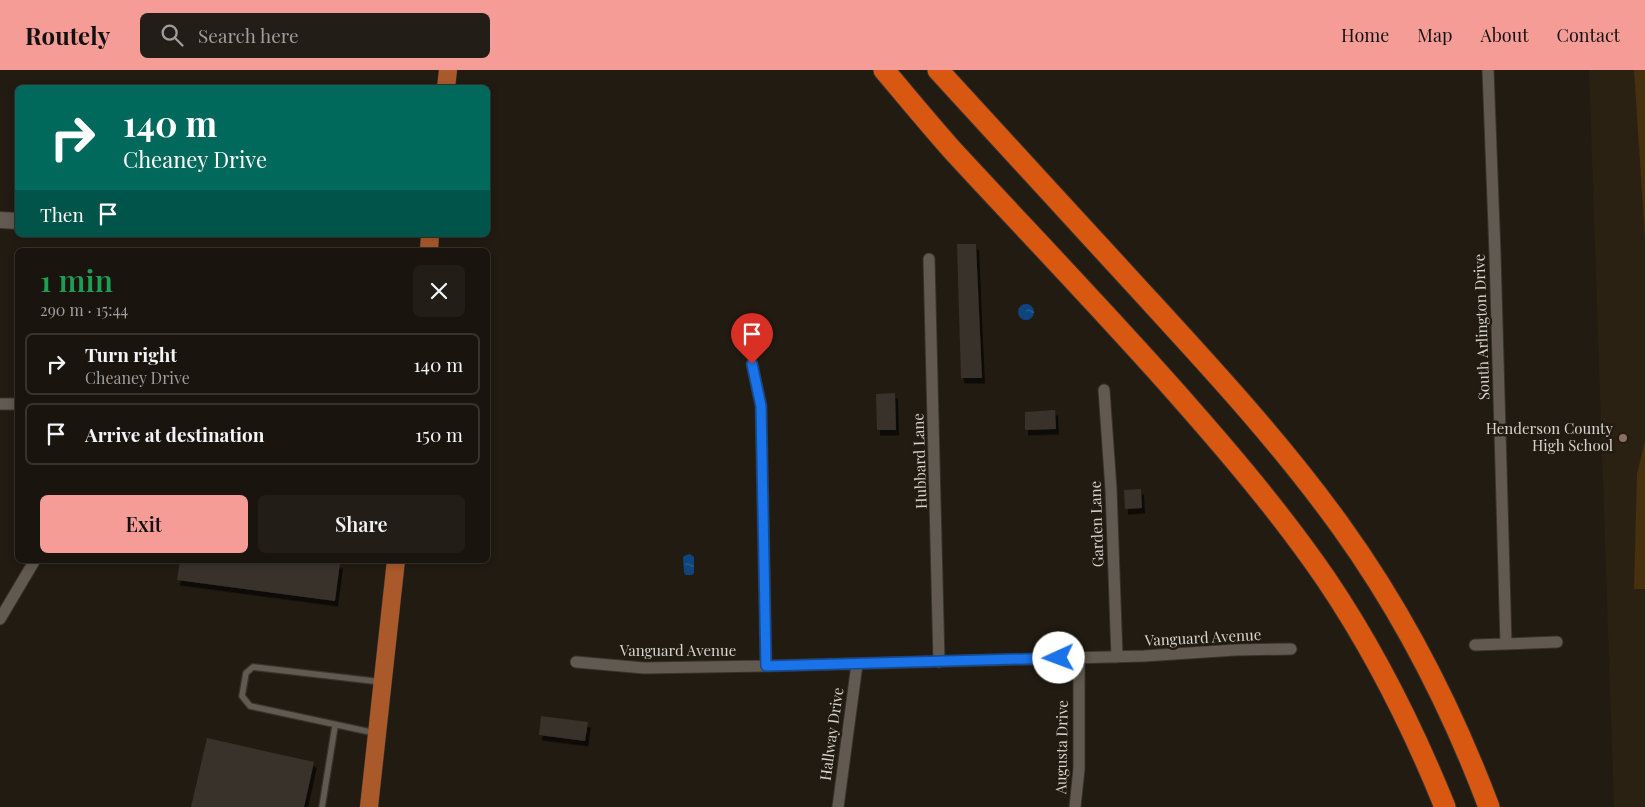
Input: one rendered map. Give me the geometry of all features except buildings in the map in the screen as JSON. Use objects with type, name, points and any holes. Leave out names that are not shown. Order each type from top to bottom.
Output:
[{"type":"highway","points":[[884,70],[953,150],[1150,362],[1284,520],[1326,580],[1370,650],[1406,719],[1445,807]]},
{"type":"highway","points":[[938,70],[1207,364],[1277,444],[1316,493],[1372,572],[1399,617],[1448,710],[1489,807]]},
{"type":"main road","points":[[446,85],[448,70]]},
{"type":"main road","points":[[370,807],[396,563]]},
{"type":"street","name":"South Arlington Drive","points":[[1488,70],[1496,254],[1506,644]]},
{"type":"street","points":[[0,220],[15,221]]},
{"type":"street","name":"Hubbard Lane","points":[[929,259],[939,662]]},
{"type":"street","points":[[752,364],[761,406],[766,666]]},
{"type":"street","name":"Garden Lane","points":[[1104,390],[1111,489],[1117,657]]},
{"type":"street","points":[[0,404],[15,404]]},
{"type":"street","points":[[0,619],[33,563]]},
{"type":"street","points":[[1475,645],[1557,642]]},
{"type":"street","name":"Vanguard Avenue","points":[[576,662],[644,668],[766,666],[1117,657],[1291,648]]},
{"type":"street","name":"Augusta Drive","points":[[1075,807],[1079,769],[1079,658]]},
{"type":"street","name":"Hallway Drive","points":[[838,807],[857,664]]},
{"type":"lane","points":[[377,734],[250,706],[242,696],[246,673],[253,667],[384,682]]},
{"type":"lane","points":[[322,807],[335,726]]},
{"type":"shaded area","name":"Henderson County High School","points":[[1589,70],[1645,70],[1645,807],[1614,807]]},
{"type":"shaded area","points":[[1634,70],[1645,70],[1645,239]]},
{"type":"shaded area","points":[[1645,441],[1645,589],[1634,589],[1637,474]]},
{"type":"water","points":[[1026,304],[1034,312],[1026,320],[1018,312]]},
{"type":"water","points":[[690,554],[694,557],[694,573],[686,575],[684,573],[683,557]]},
{"type":"place","name":"Henderson County High School","points":[[1623,438]]},
{"type":"route","points":[[752,364],[761,406],[766,666],[1059,658]]}]
